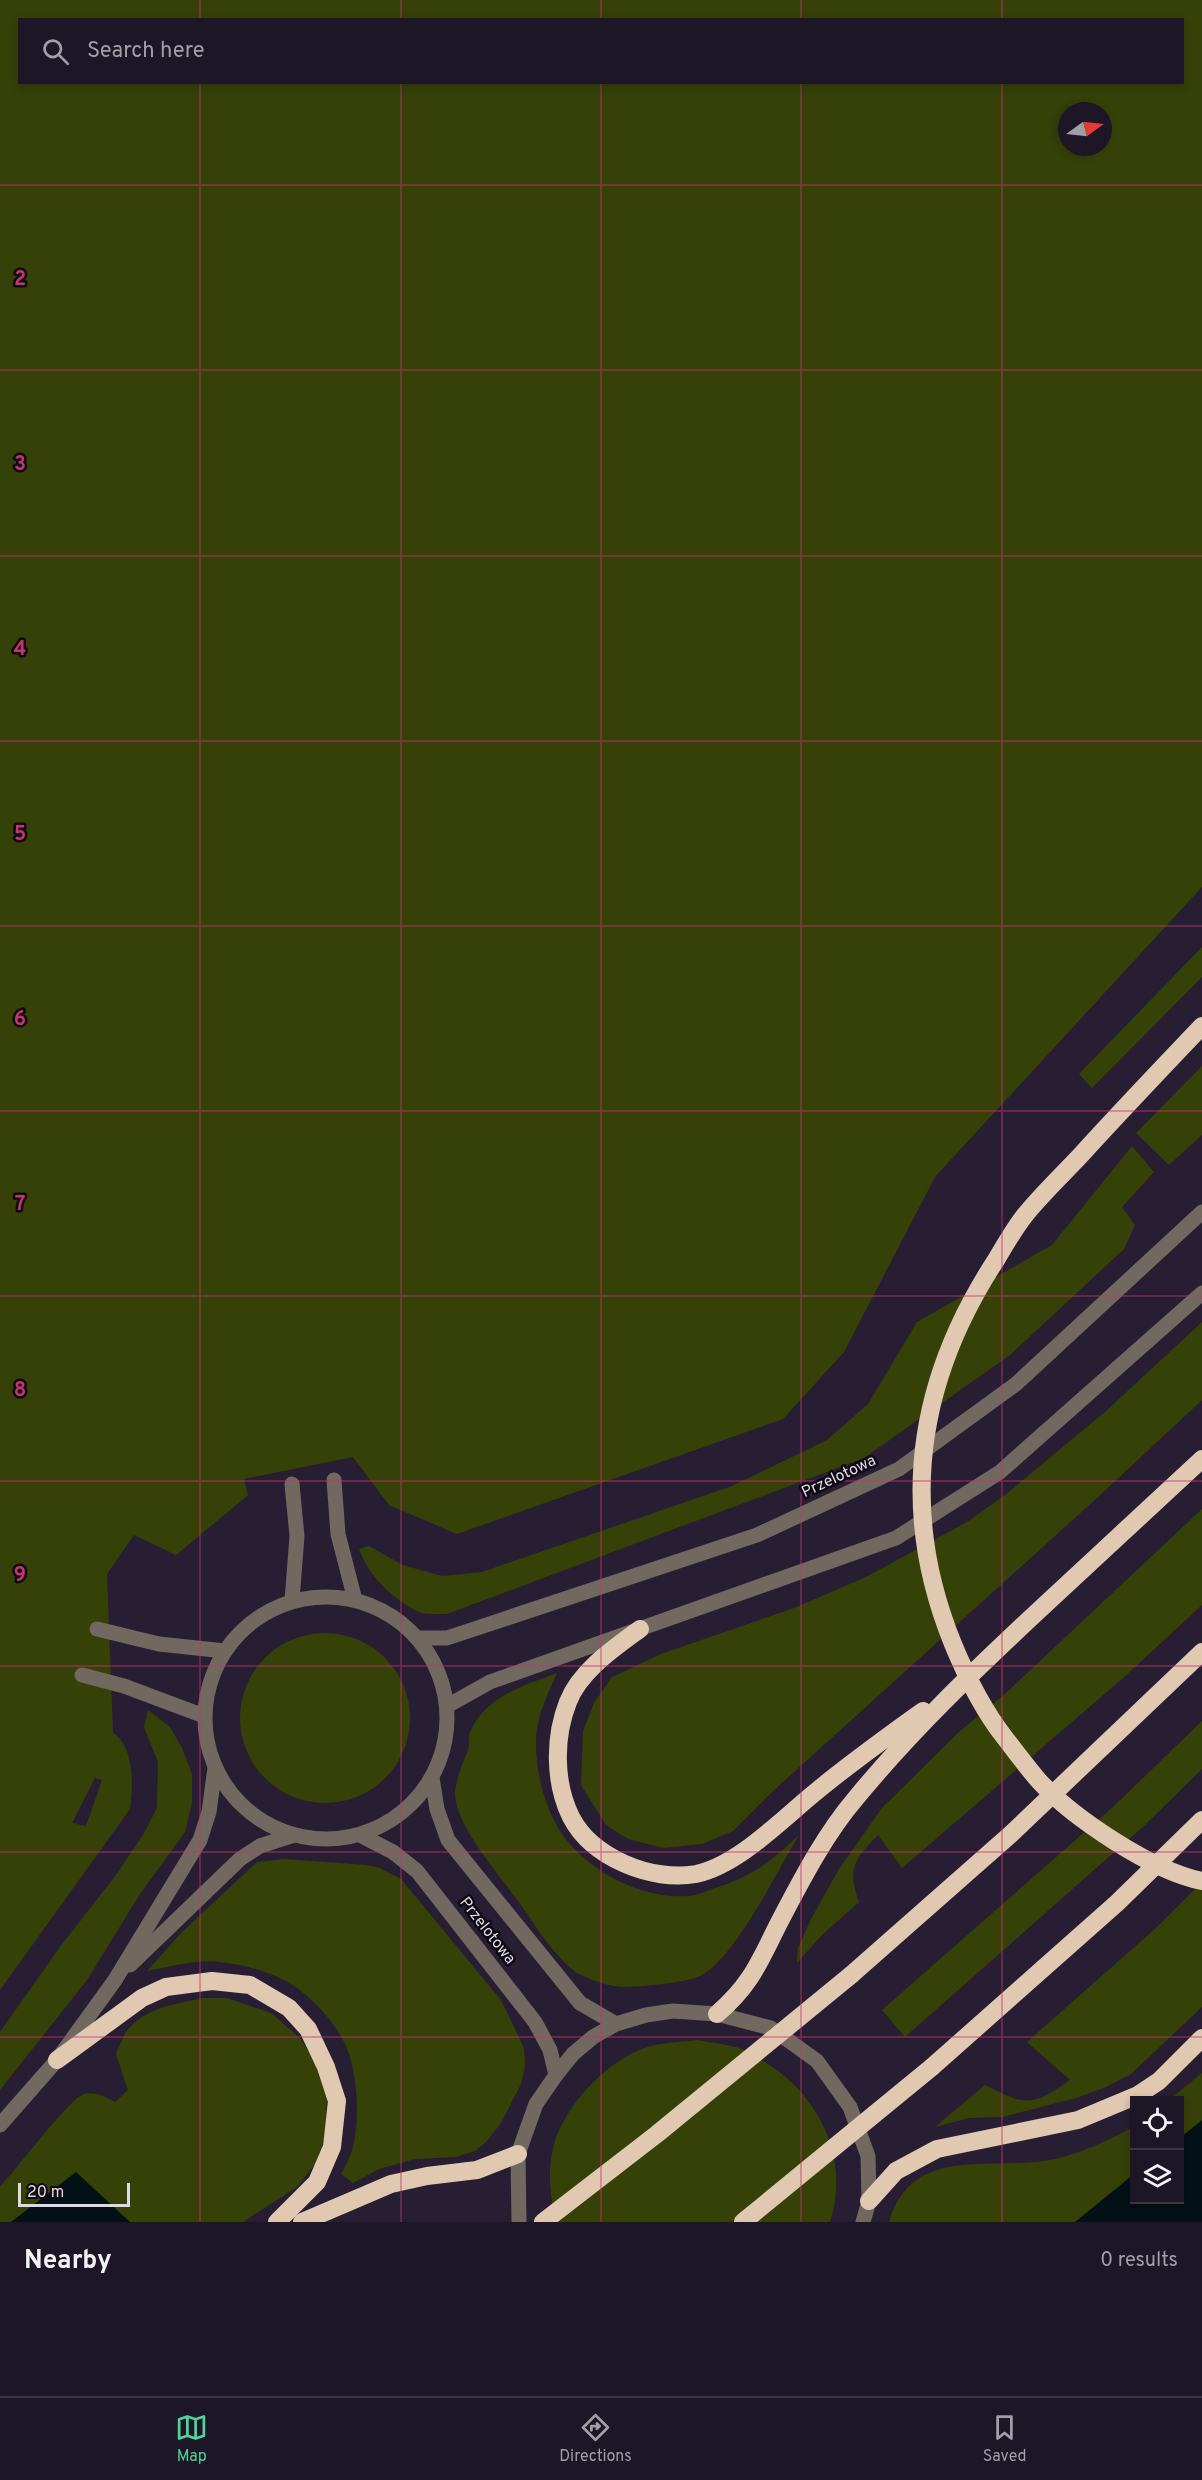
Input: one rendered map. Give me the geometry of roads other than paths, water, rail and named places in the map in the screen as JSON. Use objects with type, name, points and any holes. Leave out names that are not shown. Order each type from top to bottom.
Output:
[{"type":"highway","points":[[1202,1026],[1024,1216],[978,1287],[961,1320],[941,1370],[928,1415],[921,1476],[922,1518],[930,1578],[944,1622],[963,1669],[989,1718],[1040,1782],[1090,1825],[1140,1857],[1202,1881]]},
{"type":"highway","points":[[717,2014],[737,1996],[759,1966],[782,1918],[819,1852],[854,1800],[891,1756],[959,1686],[1202,1459]]},
{"type":"highway","points":[[640,1629],[600,1659],[568,1700],[561,1723],[557,1766],[571,1818],[585,1836],[636,1870],[655,1875],[694,1874],[716,1869],[741,1854],[851,1763],[959,1686]]},
{"type":"highway","points":[[543,2222],[657,2134],[851,1975],[1011,1834],[1202,1652]]},
{"type":"highway","points":[[743,2222],[932,2067],[1118,1903],[1202,1820]]},
{"type":"highway","points":[[57,2060],[142,1998],[166,1987],[212,1981],[250,1985],[289,2008],[308,2028],[326,2067],[337,2101],[332,2147],[317,2182],[276,2222]]},
{"type":"highway","points":[[869,2201],[896,2171],[937,2149],[1078,2120],[1138,2095],[1159,2081],[1202,2038]]},
{"type":"highway","points":[[302,2222],[391,2184],[427,2176],[477,2170],[518,2154]]},
{"type":"street","name":"Przelotowa","points":[[418,1638],[447,1638],[756,1535],[899,1469],[1016,1384],[1202,1212]]},
{"type":"street","points":[[447,1706],[490,1682],[896,1538],[1000,1472],[1202,1293]]},
{"type":"street","points":[[334,1480],[338,1534],[355,1600]]},
{"type":"street","points":[[292,1484],[297,1536],[292,1601]]},
{"type":"street","points":[[324,1596],[355,1600],[390,1614],[418,1638],[438,1670],[447,1706],[445,1744],[432,1778],[401,1814],[382,1826],[360,1835],[327,1840],[294,1835],[261,1821],[234,1798],[215,1768],[207,1742],[204,1716],[210,1682],[225,1651],[243,1629],[266,1612],[292,1601],[324,1596]]},
{"type":"street","points":[[97,1629],[159,1644],[225,1651]]},
{"type":"street","points":[[82,1675],[124,1686],[204,1716]]},
{"type":"street","points":[[0,2125],[57,2060],[115,1980],[200,1840],[209,1812],[215,1768]]},
{"type":"street","name":"Przelotowa","points":[[432,1778],[437,1809],[448,1840],[580,2003],[616,2024]]},
{"type":"street","points":[[115,1980],[240,1859],[260,1846],[294,1835]]},
{"type":"street","name":"Przelotowa","points":[[360,1835],[393,1852],[417,1870],[535,2022],[550,2050],[556,2075]]},
{"type":"street","points":[[519,2222],[518,2154],[536,2104],[556,2075],[573,2054],[593,2037],[616,2024],[646,2015],[673,2011],[717,2014],[771,2028],[817,2061],[850,2107],[868,2156],[869,2201],[863,2222]]}]
